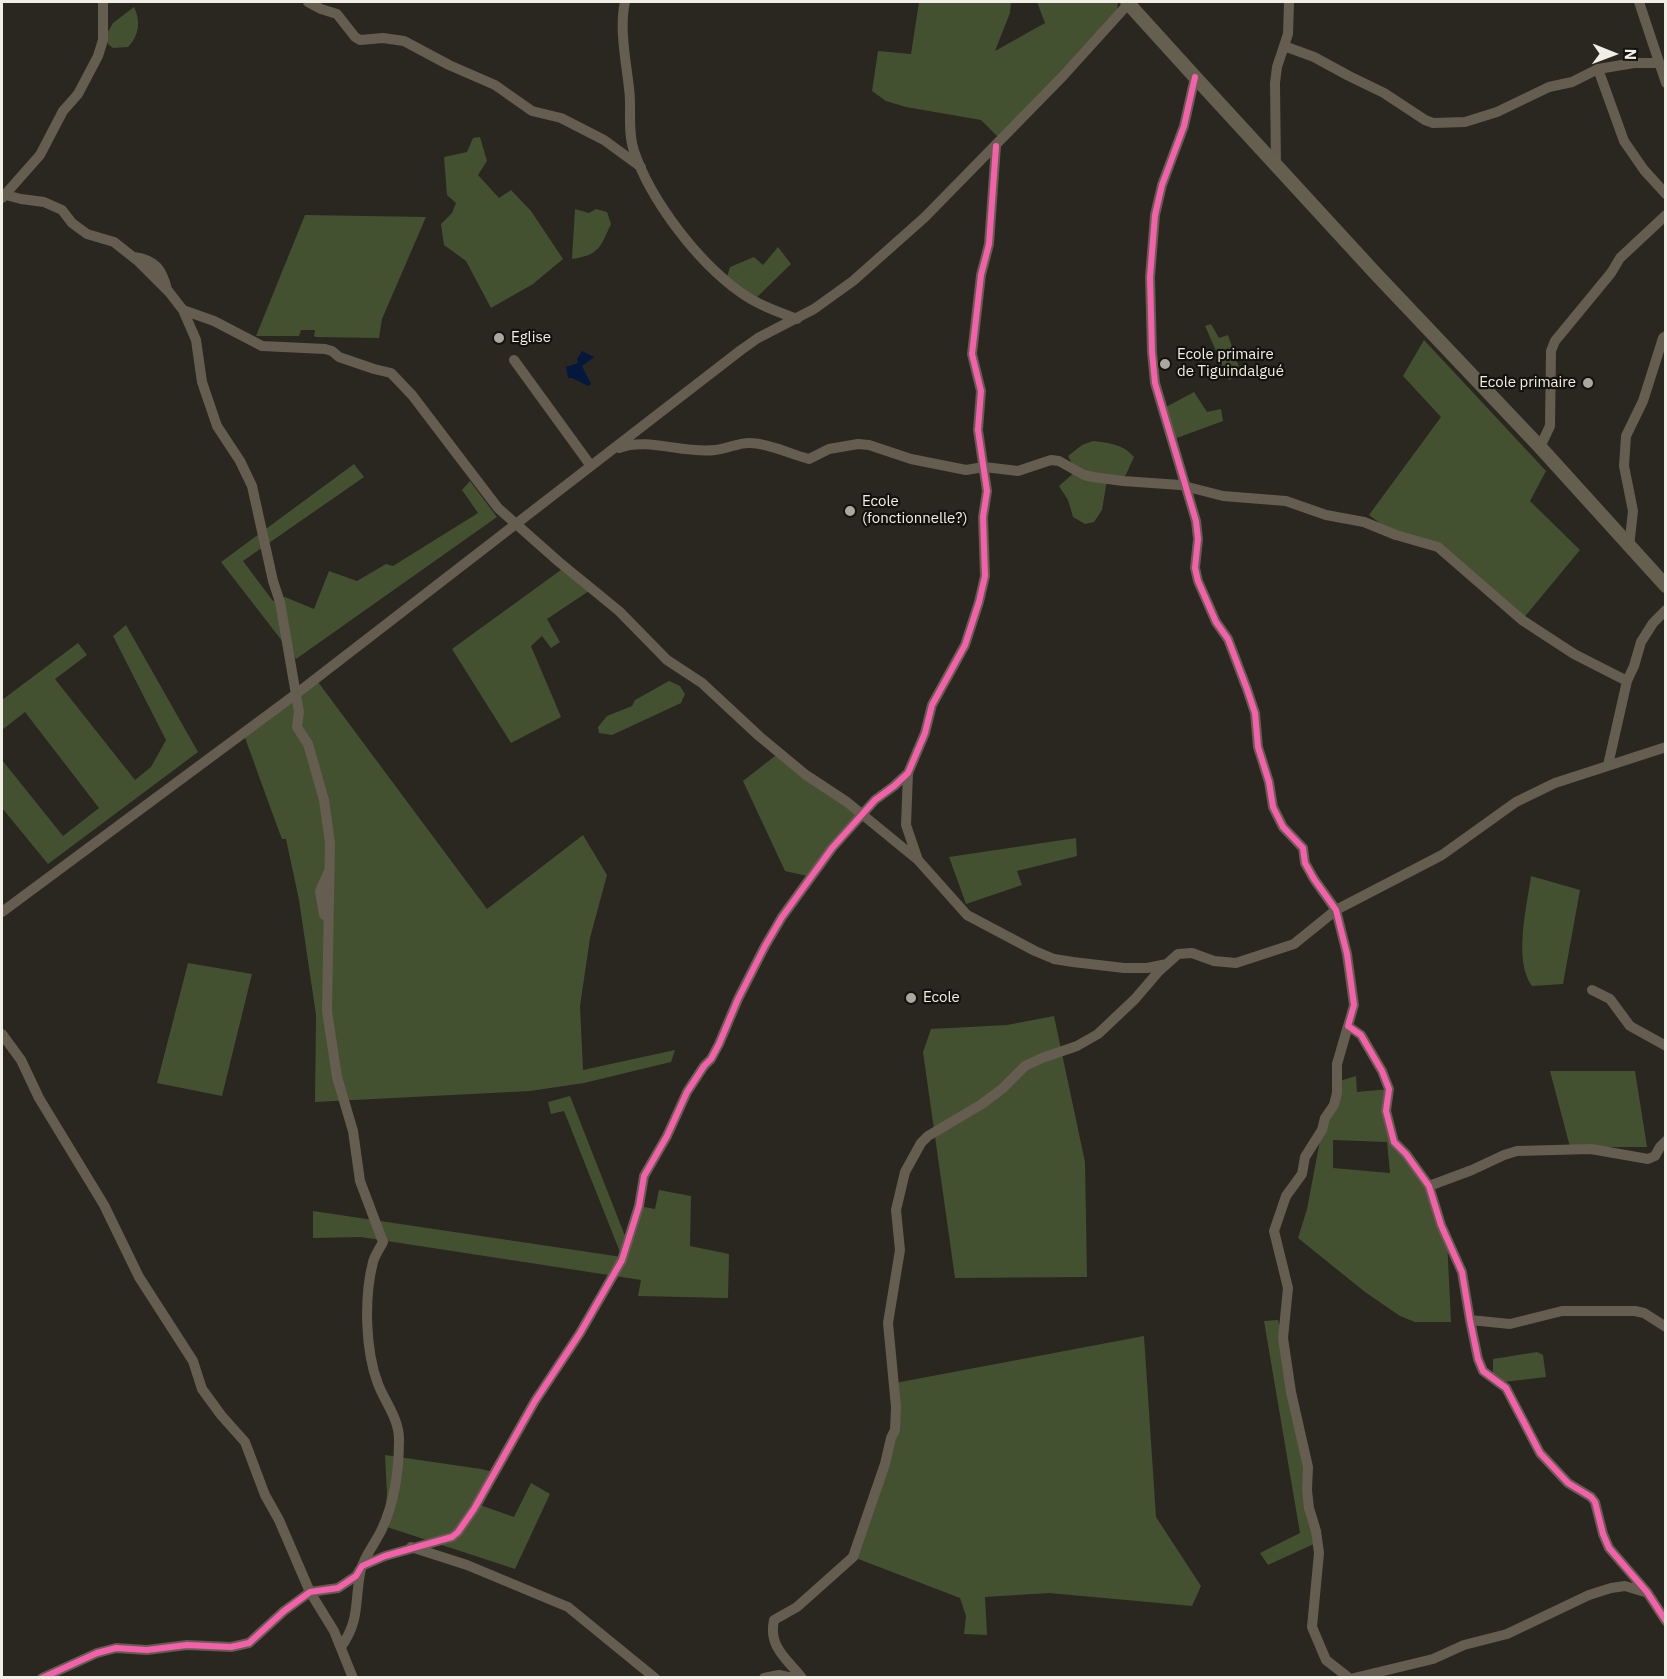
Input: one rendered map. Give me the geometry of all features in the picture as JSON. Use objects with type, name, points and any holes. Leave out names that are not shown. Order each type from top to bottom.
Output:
[{"type":"street","points":[[308,2],[336,14],[355,37],[404,41],[449,65],[495,85],[532,111],[561,118],[604,141],[641,167]]},
{"type":"street","points":[[625,2],[624,52],[631,97],[633,149],[656,196],[691,246],[740,293],[797,320]]},
{"type":"street","points":[[2,912],[296,694],[741,350],[758,338],[797,320],[853,281],[940,204],[1129,2],[1195,77],[1376,274],[1540,447],[1665,586]]},
{"type":"street","points":[[1276,165],[1275,83],[1277,67],[1288,34],[1289,2]]},
{"type":"street","points":[[1639,2],[1665,83]]},
{"type":"street","points":[[2,196],[40,155],[63,111],[78,94],[98,56],[103,40],[102,5]]},
{"type":"street","points":[[1284,46],[1314,57],[1384,93],[1433,123],[1465,122],[1497,112],[1549,87],[1572,82],[1598,69],[1634,63],[1659,63]]},
{"type":"street","points":[[1598,69],[1624,141],[1644,170],[1665,194]]},
{"type":"street","points":[[1195,77],[1184,126],[1162,184],[1155,216],[1150,277],[1155,383],[1197,530],[1195,568],[1198,581],[1216,622],[1228,639],[1247,688],[1255,713],[1258,747],[1267,775],[1273,807],[1283,827],[1303,848],[1305,863],[1336,910],[1347,954],[1354,1005],[1337,1064],[1337,1092],[1334,1105],[1325,1118],[1322,1130],[1305,1156],[1302,1174],[1286,1196],[1274,1231],[1288,1288],[1284,1318],[1284,1349],[1308,1467],[1309,1508],[1316,1531],[1319,1553],[1312,1627],[1326,1660],[1349,1677]]},
{"type":"street","points":[[918,860],[906,825],[908,773],[932,705],[965,645],[985,576],[983,517],[987,491],[978,430],[981,391],[972,354],[981,275],[989,244],[996,146]]},
{"type":"street","points":[[2,196],[44,202],[62,210],[72,223],[87,234],[114,242],[138,261],[167,290],[183,310],[196,340],[202,382],[217,426],[240,461],[252,486],[273,581],[280,602],[299,712],[297,727],[308,744],[324,800],[330,843],[327,1011],[337,1077],[352,1131],[360,1181],[383,1242],[373,1260],[368,1294],[370,1357],[378,1385],[391,1410],[399,1438],[397,1472],[391,1505],[380,1535],[356,1576],[338,1588],[310,1592],[284,1611],[249,1643],[231,1647],[187,1645],[147,1650],[116,1648],[75,1662],[42,1677]]},
{"type":"street","points":[[1540,447],[1550,426],[1550,358],[1555,341],[1611,273],[1620,258],[1665,215]]},
{"type":"street","points":[[183,310],[214,321],[262,346],[325,349],[339,357],[392,373],[412,395],[498,508],[619,611],[667,660],[702,682],[759,736],[806,775],[863,815],[918,860],[966,915],[1035,951],[1072,963],[1124,968],[1148,968],[1167,964]]},
{"type":"street","points":[[1629,547],[1633,512],[1624,466],[1626,436],[1643,400],[1665,336]]},
{"type":"street","points":[[514,360],[591,466]]},
{"type":"street","points":[[610,451],[640,443],[686,451],[715,450],[748,442],[777,448],[809,459],[829,449],[858,444],[949,468],[966,470],[984,467],[1018,471],[1051,460],[1066,464],[1084,475],[1093,477],[1186,486],[1223,496],[1286,501],[1326,515],[1364,522],[1396,535],[1438,547],[1522,620],[1574,654],[1627,681]]},
{"type":"street","points":[[1608,765],[1627,681],[1647,630],[1665,610]]},
{"type":"street","points":[[802,1677],[781,1653],[771,1633],[774,1620],[797,1607],[853,1557],[885,1464],[895,1430],[896,1407],[888,1323],[900,1250],[896,1210],[902,1180],[921,1143],[928,1136],[1004,1088],[1025,1066],[1077,1047],[1098,1034],[1178,954],[1192,954],[1214,961],[1236,963],[1294,944],[1336,910],[1434,860],[1516,802],[1555,783],[1665,747]]},
{"type":"street","points":[[362,1566],[411,1547],[452,1537],[458,1533],[535,1401],[580,1333],[622,1260],[639,1206],[644,1176],[667,1136],[687,1092],[719,1044],[738,999],[782,917],[832,848],[875,800],[908,773]]},
{"type":"street","points":[[1592,990],[1610,999],[1630,1026],[1665,1046]]},
{"type":"street","points":[[1348,1026],[1361,1035],[1382,1071],[1389,1089],[1386,1111],[1394,1142],[1429,1186],[1441,1225],[1462,1272],[1478,1359],[1483,1371],[1506,1388],[1540,1453],[1568,1483],[1591,1497],[1597,1508],[1609,1548],[1647,1592],[1665,1621]]},
{"type":"street","points":[[2,1034],[21,1060],[28,1079],[104,1205],[139,1276],[193,1361],[202,1389],[245,1442],[265,1495],[279,1520],[310,1592],[320,1605],[341,1647],[353,1677]]},
{"type":"street","points":[[1429,1186],[1517,1151],[1591,1149],[1648,1159],[1655,1156],[1665,1141]]},
{"type":"street","points":[[1470,1320],[1510,1324],[1562,1311],[1635,1311],[1644,1313],[1665,1327]]},
{"type":"street","points":[[411,1547],[467,1565],[568,1607],[655,1677]]},
{"type":"street","points":[[341,1647],[349,1636],[355,1621],[362,1566]]},
{"type":"street","points":[[1354,1677],[1433,1659],[1464,1645],[1507,1634],[1589,1595],[1611,1588],[1625,1586],[1647,1592]]},
{"type":"street","points":[[764,1677],[779,1675],[794,1677]]},
{"type":"green space","points":[[919,2],[1011,2],[1010,13],[995,51],[1045,23],[1037,2],[1118,2],[1116,19],[1000,139],[981,120],[906,107],[886,101],[872,91],[878,51],[911,54]]},
{"type":"green space","points":[[134,7],[138,23],[135,38],[128,47],[113,48],[108,44],[106,35],[113,23]]},
{"type":"green space","points":[[480,137],[487,161],[478,175],[499,198],[511,190],[531,211],[563,259],[533,284],[491,308],[466,261],[444,245],[441,224],[452,213],[456,203],[447,195],[444,157],[467,152],[473,138]]},
{"type":"green space","points":[[575,209],[589,213],[596,209],[607,212],[611,224],[598,249],[588,255],[572,259]]},
{"type":"green space","points":[[305,215],[426,217],[382,319],[379,338],[316,337],[314,336],[315,330],[301,330],[299,336],[256,336]]},
{"type":"green space","points":[[778,247],[791,264],[754,300],[726,280],[730,267],[754,257],[763,265]]},
{"type":"green space","points":[[1211,324],[1219,338],[1228,335],[1241,373],[1229,380],[1205,326]]},
{"type":"green space","points":[[1424,340],[1546,471],[1530,501],[1580,550],[1522,620],[1438,547],[1396,535],[1369,515],[1441,417],[1403,376]]},
{"type":"green space","points":[[1194,392],[1207,412],[1221,409],[1223,421],[1174,439],[1166,407]]},
{"type":"green space","points":[[1093,441],[1120,447],[1134,457],[1123,481],[1107,480],[1102,510],[1094,522],[1085,524],[1073,517],[1068,500],[1059,486],[1076,471],[1068,456],[1082,445]]},
{"type":"green space","points":[[354,464],[364,477],[243,561],[273,601],[285,597],[314,609],[329,571],[357,581],[386,564],[393,566],[478,513],[462,490],[470,481],[497,517],[296,659],[221,562]]},
{"type":"green space","points":[[565,567],[592,589],[547,619],[560,642],[551,648],[542,636],[531,646],[561,717],[511,743],[452,649]]},
{"type":"green space","points":[[126,625],[198,752],[48,864],[2,808],[2,760],[63,836],[99,808],[25,712],[2,730],[2,700],[78,643],[87,655],[55,679],[135,780],[151,767],[166,740],[113,636]]},
{"type":"green space","points":[[669,681],[680,686],[685,694],[681,703],[612,735],[599,733],[598,727],[607,716],[632,706],[635,700]]},
{"type":"green space","points":[[318,682],[487,909],[583,835],[607,875],[590,938],[580,1006],[583,1070],[675,1050],[671,1062],[584,1083],[530,1091],[315,1102],[316,1015],[299,900],[286,839],[282,839],[244,735]]},
{"type":"green space","points":[[780,752],[863,815],[812,877],[785,871],[743,781]]},
{"type":"green space","points":[[1076,838],[1077,856],[1017,871],[1022,885],[966,904],[949,857]]},
{"type":"green space","points":[[1531,876],[1580,890],[1563,984],[1532,986],[1526,975],[1522,948]]},
{"type":"green space","points":[[188,963],[252,974],[222,1096],[157,1083]]},
{"type":"green space","points":[[1054,1016],[1085,1162],[1087,1277],[955,1278],[923,1052],[931,1029],[1007,1025]]},
{"type":"green space","points":[[1550,1071],[1635,1071],[1647,1147],[1570,1147]]},
{"type":"green space","points":[[1356,1076],[1357,1092],[1389,1089],[1394,1141],[1427,1182],[1447,1239],[1451,1322],[1415,1322],[1400,1316],[1365,1292],[1298,1238],[1307,1209],[1322,1130],[1336,1082]],"holes":[[[1333,1140],[1387,1142],[1390,1173],[1333,1168]]]},
{"type":"green space","points":[[570,1096],[627,1241],[639,1206],[655,1209],[659,1190],[691,1196],[690,1246],[729,1254],[728,1298],[638,1296],[641,1280],[361,1237],[313,1238],[313,1211],[622,1257],[564,1111],[551,1114],[548,1102]]},
{"type":"green space","points":[[1278,1320],[1318,1542],[1268,1565],[1260,1553],[1300,1533],[1264,1321]]},
{"type":"green space","points":[[1144,1336],[1156,1517],[1201,1586],[1192,1606],[1049,1593],[985,1597],[987,1635],[964,1634],[966,1616],[960,1598],[853,1557],[889,1450],[895,1383]]},
{"type":"green space","points":[[1537,1352],[1543,1355],[1546,1377],[1504,1382],[1493,1373],[1493,1359]]},
{"type":"green space","points":[[385,1455],[497,1473],[480,1505],[514,1517],[531,1483],[550,1494],[515,1569],[384,1526],[387,1493]]},
{"type":"water","points":[[582,351],[594,357],[582,366],[591,384],[588,386],[568,378],[566,367],[578,363],[577,359]]},
{"type":"cycle path","points":[[1195,77],[1184,126],[1162,185],[1155,215],[1150,277],[1155,383],[1196,521],[1198,539],[1195,568],[1198,581],[1216,622],[1228,639],[1255,713],[1258,747],[1269,782],[1273,807],[1283,827],[1303,848],[1305,863],[1336,910],[1347,954],[1354,1005],[1348,1026],[1361,1035],[1382,1071],[1389,1089],[1386,1111],[1394,1142],[1406,1154],[1429,1186],[1441,1225],[1462,1272],[1478,1359],[1483,1371],[1506,1388],[1540,1453],[1568,1483],[1595,1502],[1609,1548],[1647,1592],[1666,1621]]},
{"type":"cycle path","points":[[42,1678],[97,1653],[116,1648],[147,1650],[187,1645],[231,1647],[249,1643],[284,1611],[310,1592],[338,1588],[356,1576],[362,1566],[385,1556],[452,1537],[474,1509],[535,1401],[580,1333],[622,1260],[639,1206],[644,1176],[667,1136],[687,1092],[719,1044],[738,999],[765,946],[782,917],[832,848],[875,800],[908,773],[925,733],[932,705],[965,645],[985,576],[983,517],[987,491],[978,430],[981,391],[972,354],[981,275],[989,244],[996,146]]},
{"type":"place","name":"Eglise","points":[[499,338]]},
{"type":"place","name":"Ecole primaire de Tiguindalgué","points":[[1165,364]]},
{"type":"place","name":"Ecole primaire","points":[[1588,383]]},
{"type":"place","name":"Ecole (fonctionnelle?)","points":[[850,511]]},
{"type":"place","name":"Ecole","points":[[911,998]]}]
